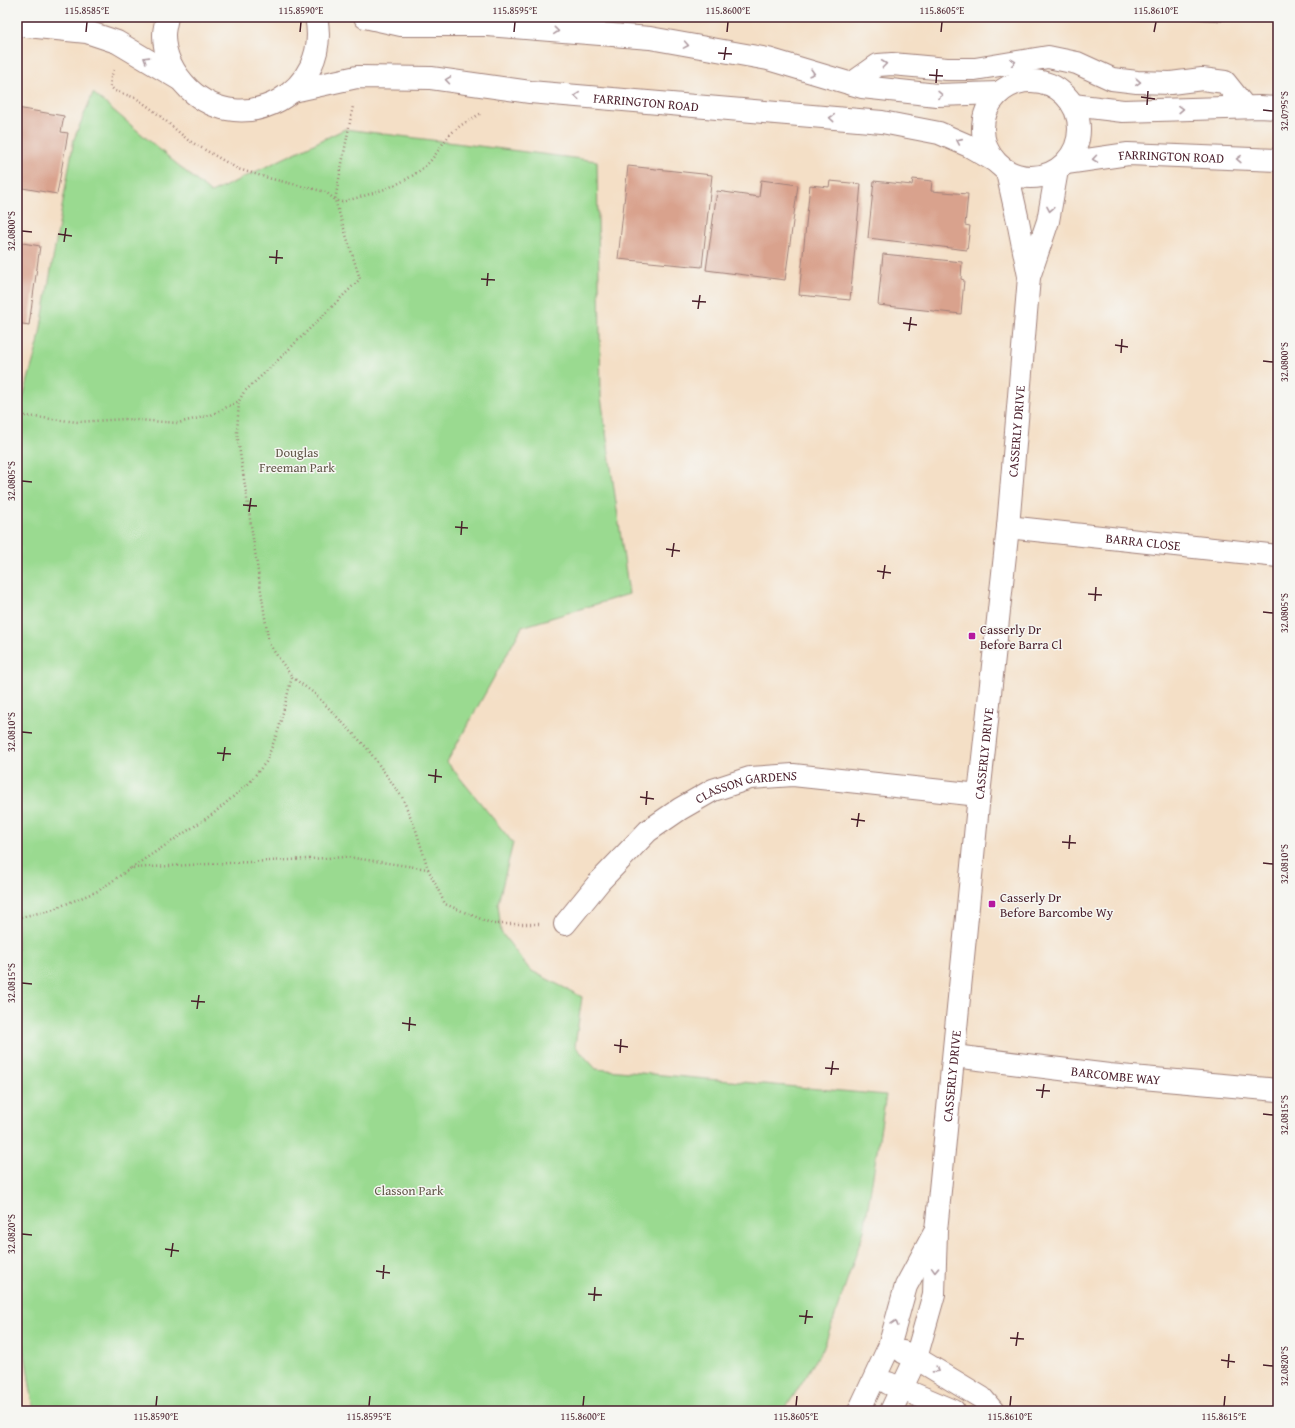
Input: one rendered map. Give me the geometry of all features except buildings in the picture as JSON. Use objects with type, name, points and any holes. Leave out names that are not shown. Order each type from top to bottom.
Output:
[{"type":"street","points":[[167,17],[164,36],[168,59],[180,80]]},
{"type":"street","points":[[17,26],[87,32],[117,42],[180,80],[198,98],[221,108],[246,111],[271,105],[293,91],[308,74],[316,53],[318,30],[316,17]]},
{"type":"street","points":[[365,17],[401,26],[487,25],[650,38],[768,60],[862,87],[937,95],[998,93]]},
{"type":"street","points":[[851,84],[878,65],[892,64],[947,69],[975,69],[1048,57],[1077,63],[1112,79],[1137,82],[1171,83],[1202,79],[1225,82],[1245,107]]},
{"type":"street","name":"FARRINGTON ROAD","points":[[293,91],[357,77],[431,78],[530,92],[882,122],[939,133],[969,146],[1000,166]]},
{"type":"street","points":[[1024,81],[1038,81],[1052,86],[1063,94],[1072,105],[1078,119],[1079,135],[1075,150],[1062,166],[1034,178],[1020,177],[1000,166],[986,148],[982,133],[983,118],[989,104],[998,93],[1017,83],[1024,81]]},
{"type":"street","points":[[1072,105],[1124,112],[1245,107],[1278,108]]},
{"type":"street","name":"FARRINGTON ROAD","points":[[1062,166],[1128,154],[1278,160]]},
{"type":"street","name":"CASSERLY DRIVE","points":[[1000,166],[1018,221],[1029,277]]},
{"type":"street","name":"CASSERLY DRIVE","points":[[891,1411],[916,1358],[934,1294],[936,1231],[979,795],[1008,527],[1029,277],[1048,222],[1062,166]]},
{"type":"street","name":"BARRA CLOSE","points":[[1008,527],[1278,556]]},
{"type":"street","name":"CLASSON GARDENS","points":[[565,924],[600,881],[648,831],[680,809],[713,790],[750,778],[793,775],[979,795]]},
{"type":"street","name":"BARCOMBE WAY","points":[[954,1056],[1109,1075],[1278,1090]]},
{"type":"street","name":"CASSERLY DRIVE","points":[[859,1411],[888,1347],[906,1286],[936,1231]]},
{"type":"street","points":[[888,1347],[916,1358],[982,1398],[993,1411]]},
{"type":"street","points":[[875,1377],[954,1411]]},
{"type":"path","points":[[115,68],[111,77],[110,86],[115,91],[136,98],[153,110],[188,140],[208,152],[238,169],[326,192],[335,200],[342,202],[384,189],[404,180],[424,167],[454,131],[480,114]]},
{"type":"path","points":[[354,103],[335,200],[360,279],[274,365],[244,392],[239,401],[237,433],[269,644],[292,677],[315,694],[367,748],[402,797],[416,830],[428,869],[445,904],[493,924],[565,924]]},
{"type":"path","points":[[17,415],[78,422],[124,419],[178,423],[211,414],[239,401]]},
{"type":"path","points":[[17,918],[51,910],[98,891],[213,814],[248,784],[266,762],[279,728],[292,677]]},
{"type":"path","points":[[131,868],[347,857],[428,869]]},
{"type":"green space","points":[[93,93],[211,193],[345,129],[597,161],[601,397],[629,594],[522,627],[447,762],[513,843],[498,903],[501,932],[530,970],[582,997],[575,1046],[596,1069],[886,1095],[864,1231],[824,1347],[784,1411],[34,1411],[17,1303],[17,1072],[23,1015],[17,990],[17,419],[38,344],[74,139]]},
{"type":"place","name":"Casserly Dr Before Barra Cl","points":[[972,636]]},
{"type":"place","name":"Casserly Dr Before Barcombe Wy","points":[[992,904]]},
{"type":"park label","name":"Douglas Freeman Park","points":[[297,460]]},
{"type":"park label","name":"Classon Park","points":[[409,1190]]}]
